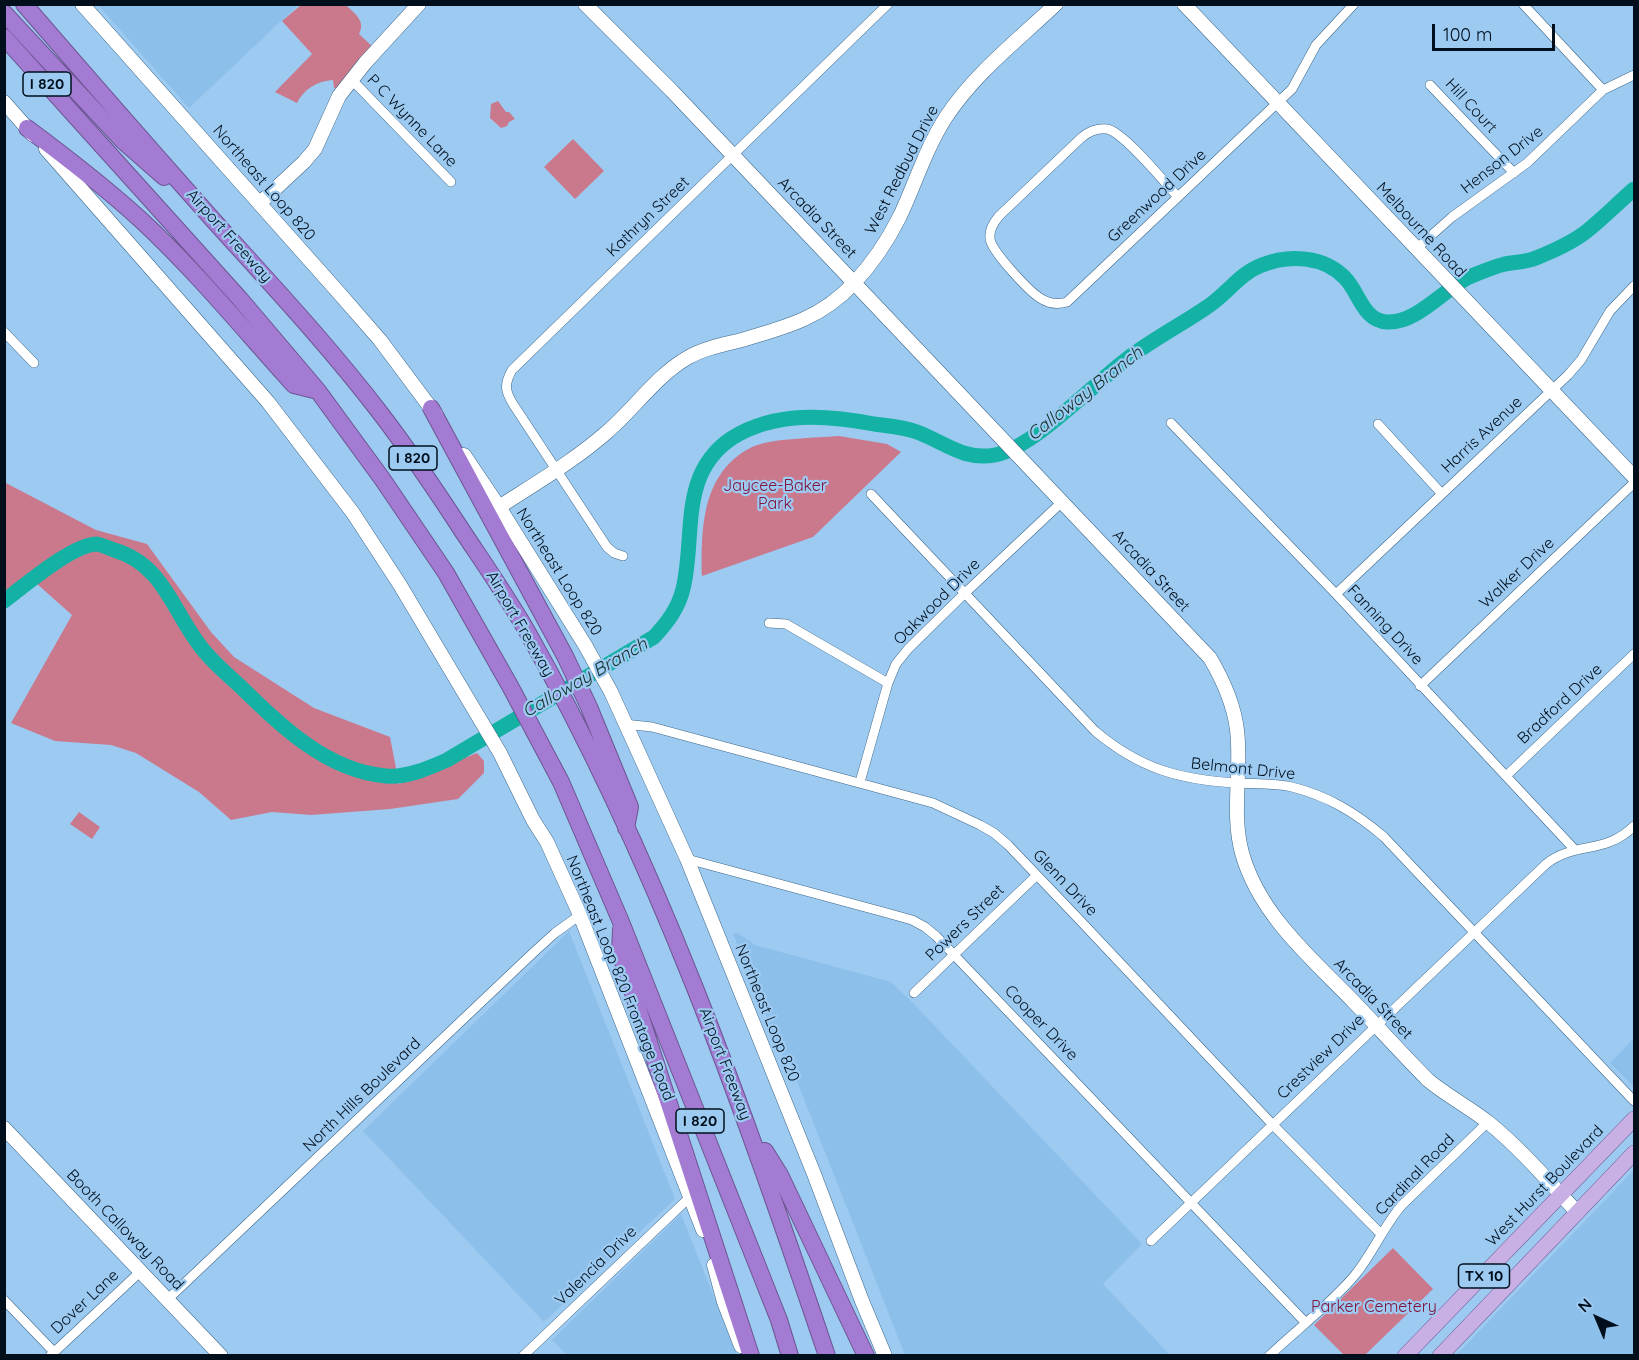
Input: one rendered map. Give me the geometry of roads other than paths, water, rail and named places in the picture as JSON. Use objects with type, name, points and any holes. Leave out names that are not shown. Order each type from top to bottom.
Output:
[{"type":"highway","name":"Airport Freeway","points":[[24,4],[298,312],[381,414],[505,594],[572,717],[626,828],[706,1015],[748,1124],[827,1356]]},
{"type":"highway","points":[[4,13],[123,141],[217,223]]},
{"type":"highway","name":"Airport Freeway","points":[[4,37],[240,299],[318,391],[383,480],[446,573],[561,782],[621,922],[779,1320],[774,1341],[778,1356]]},
{"type":"highway","points":[[27,128],[141,220],[181,260],[294,385],[318,391]]},
{"type":"highway","points":[[430,408],[590,706],[630,807],[626,828]]},
{"type":"highway","points":[[621,922],[620,953],[751,1356]]},
{"type":"highway","points":[[748,1124],[780,1175],[866,1356]]},
{"type":"highway","name":"I 820","points":[[779,1320],[790,1356]]},
{"type":"main road","name":"West Hurst Boulevard","points":[[1406,1356],[1635,1119]]},
{"type":"main road","name":"TX 10","points":[[1440,1356],[1635,1153]]},
{"type":"street","name":"Northeast Loop 820","points":[[82,4],[380,340],[499,507],[585,645],[611,692],[687,859],[830,1215],[861,1301],[885,1356]]},
{"type":"street","points":[[263,207],[318,159],[333,132],[349,83],[419,4]]},
{"type":"street","name":"Arcadia Street","points":[[585,4],[734,155],[1210,658],[1226,689],[1237,731],[1239,834],[1242,852],[1263,900],[1296,943],[1428,1080],[1488,1122],[1577,1212]]},
{"type":"street","name":"Kathryn Street","points":[[623,556],[607,547],[506,392],[508,376],[888,4]]},
{"type":"street","name":"West Redbud Drive","points":[[499,507],[582,453],[608,431],[669,371],[687,358],[710,348],[781,329],[811,317],[833,303],[854,282],[885,243],[937,132],[971,83],[1056,4]]},
{"type":"street","name":"Melbourne Road","points":[[1184,4],[1635,477]]},
{"type":"street","name":"Greenwood Drive","points":[[1178,197],[1118,133],[1106,129],[1095,130],[1085,135],[999,216],[991,229],[991,245],[1000,258],[1036,295],[1053,304],[1067,302],[1178,197],[1277,102],[1292,89],[1316,45],[1354,4]]},
{"type":"street","points":[[1522,4],[1603,90]]},
{"type":"street","name":"Henson Drive","points":[[1416,249],[1452,217],[1541,151],[1603,90],[1635,75]]},
{"type":"street","name":"P C Wynne Lane","points":[[349,83],[451,182]]},
{"type":"street","name":"Hill Court","points":[[1431,85],[1514,173]]},
{"type":"street","points":[[4,102],[27,128]]},
{"type":"street","name":"Northeast Loop 820 Frontage Road","points":[[27,128],[186,307],[300,442],[353,513],[400,585],[473,706],[547,842],[580,915],[706,1239],[723,1302],[745,1356]]},
{"type":"street","name":"Harris Avenue","points":[[1336,594],[1552,390],[1581,360],[1610,311],[1635,286]]},
{"type":"street","points":[[4,332],[34,363]]},
{"type":"street","name":"Fanning Drive","points":[[1171,423],[1336,594],[1575,850]]},
{"type":"street","points":[[1378,424],[1442,494]]},
{"type":"street","name":"Walker Drive","points":[[1420,686],[1635,483]]},
{"type":"street","name":"Belmont Drive","points":[[871,494],[1095,731],[1112,746],[1140,763],[1175,776],[1290,786],[1319,795],[1347,808],[1365,821],[1383,837],[1635,1101]]},
{"type":"street","name":"Oakwood Drive","points":[[860,782],[888,683],[896,664],[908,649],[964,594],[1063,501]]},
{"type":"street","points":[[769,623],[786,624],[888,683]]},
{"type":"street","name":"Bradford Drive","points":[[1506,776],[1635,654]]},
{"type":"street","name":"Glenn Drive","points":[[624,724],[652,727],[860,782],[933,803],[980,825],[1008,845],[1273,1125],[1381,1234]]},
{"type":"street","name":"Crestview Drive","points":[[1151,1241],[1546,864],[1562,854],[1609,843],[1633,832]]},
{"type":"street","name":"Cooper Drive","points":[[687,859],[912,920],[925,927],[1305,1322]]},
{"type":"street","name":"Powers Street","points":[[914,993],[1036,876]]},
{"type":"street","name":"North Hills Boulevard","points":[[168,1299],[534,952],[580,915]]},
{"type":"street","name":"Cardinal Road","points":[[1269,1356],[1354,1277],[1402,1205],[1488,1122]]},
{"type":"street","name":"Booth Calloway Road","points":[[4,1128],[221,1356]]},
{"type":"street","name":"Valencia Drive","points":[[523,1356],[690,1197]]},
{"type":"street","name":"Dover Lane","points":[[52,1354],[141,1271]]},
{"type":"street","points":[[4,1300],[52,1354]]},
{"type":"waterway","name":"Calloway Branch","points":[[4,601],[62,558],[87,546],[99,544],[132,557],[157,579],[194,638],[209,657],[289,731],[325,756],[344,765],[386,776],[409,774],[447,760],[654,637],[672,615],[683,589],[692,507],[703,469],[715,453],[732,438],[749,429],[783,419],[820,417],[906,429],[964,453],[995,455],[1011,450],[1045,428],[1127,359],[1207,307],[1240,278],[1262,265],[1272,261],[1295,258],[1327,265],[1345,278],[1372,317],[1387,322],[1398,321],[1419,312],[1469,277],[1501,265],[1532,259],[1569,243],[1587,231],[1634,189]]},
{"type":"park label","name":"Jaycee-Baker Park","points":[[775,495]]},
{"type":"park label","name":"Parker Cemetery","points":[[1374,1307]]}]
